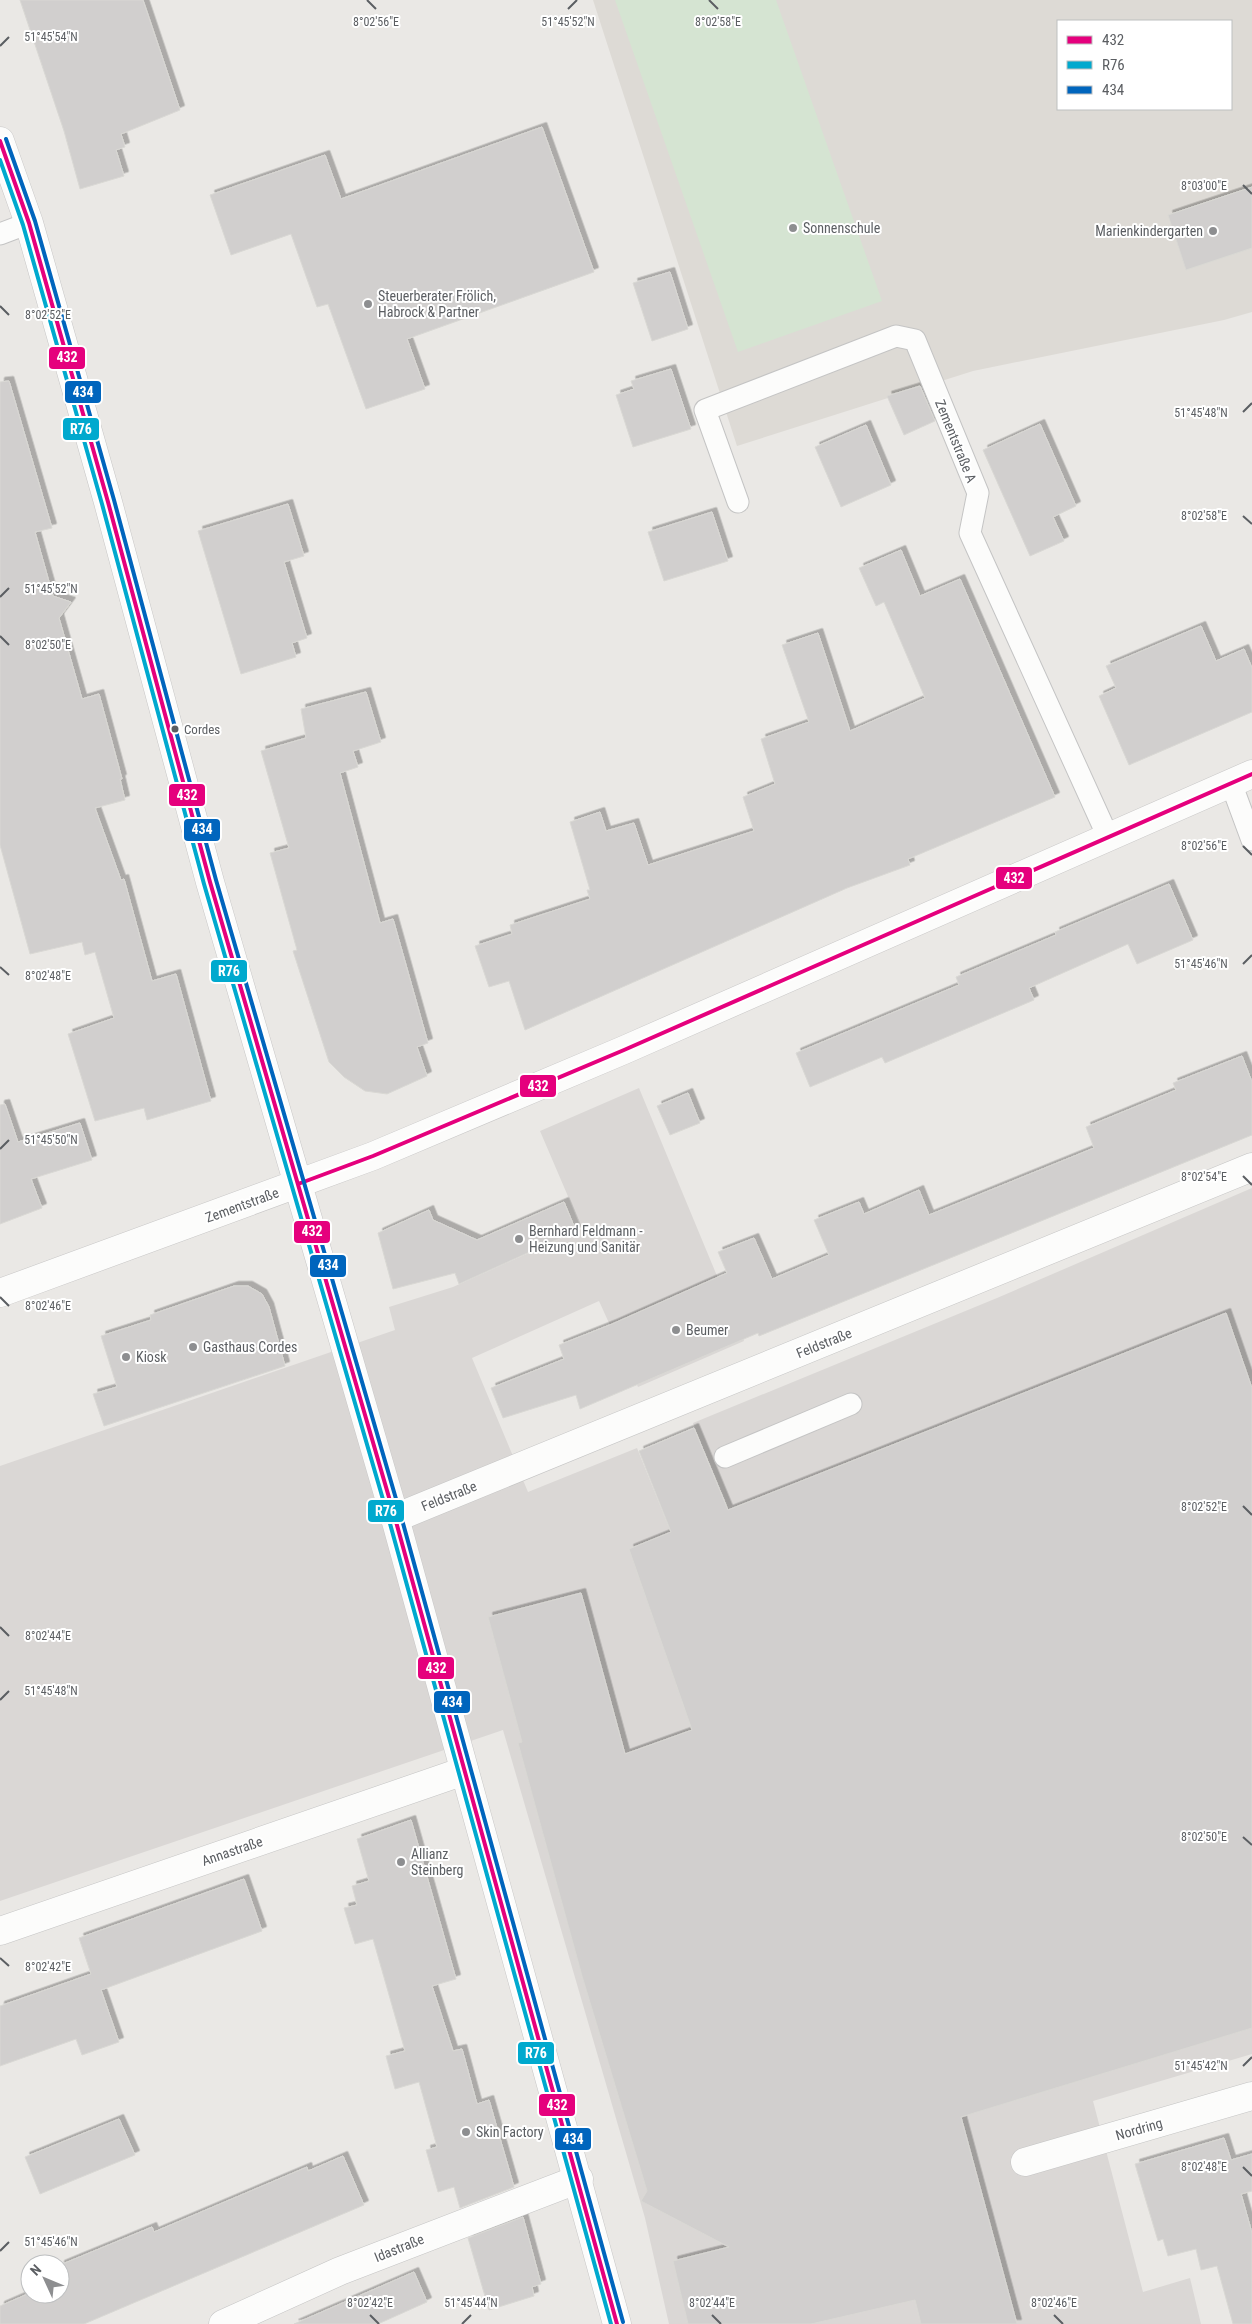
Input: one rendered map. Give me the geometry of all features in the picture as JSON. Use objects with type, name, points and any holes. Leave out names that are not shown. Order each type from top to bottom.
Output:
[{"type":"street","points":[[0,141],[28,223],[136,600],[210,882],[395,1518],[579,2179],[617,2324]]},
{"type":"street","name":"Zementstraße","points":[[0,1293],[373,1156],[615,1054],[1109,839],[1241,778]]},
{"type":"street","name":"Feldstraße","points":[[395,1518],[1252,1166]]},
{"type":"street","name":"Annastraße","points":[[0,1931],[464,1771]]},
{"type":"street","name":"Nordring","points":[[1025,2162],[1252,2096]]},
{"type":"street","name":"Idastraße","points":[[223,2324],[340,2271],[579,2179]]},
{"type":"lane","points":[[0,234],[28,223]]},
{"type":"lane","name":"Zementstraße A","points":[[738,502],[705,410],[896,336],[915,340],[978,493],[970,533],[1109,839]]},
{"type":"lane","points":[[1241,778],[1252,840]]},
{"type":"lane","points":[[725,1457],[851,1404]]},
{"type":"shaded area","name":"Sonnenschule","points":[[593,0],[1252,0],[1252,312],[1224,320],[973,371],[737,446]]},
{"type":"shaded area","name":"Beumer","points":[[639,1088],[744,1341],[638,1387],[599,1301],[472,1358],[528,1492],[637,1448],[670,1530],[727,1504],[693,1423],[997,1298],[1252,1188],[1252,2054],[1093,2101],[1143,2292],[1190,2278],[1201,2324],[669,2324],[645,2218],[503,1730],[0,1901],[0,1466],[395,1330],[389,1307],[453,1287],[582,1229],[540,1131]]},
{"type":"green space","points":[[615,0],[776,0],[882,301],[738,352]]},
{"type":"building","points":[[20,0],[143,0],[180,110],[121,134],[125,147],[116,150],[124,176],[80,189],[64,131]]},
{"type":"building","points":[[542,127],[594,272],[407,339],[425,389],[366,409],[328,304],[317,307],[291,234],[231,255],[210,195],[325,155],[341,199]]},
{"type":"building","name":"Marienkindergarten","points":[[1252,187],[1252,248],[1186,270],[1168,215]]},
{"type":"building","points":[[670,272],[688,329],[652,341],[633,283]]},
{"type":"building","points":[[671,369],[691,429],[633,447],[616,395],[634,389],[631,381]]},
{"type":"building","points":[[9,381],[52,528],[35,532],[53,596],[71,602],[59,618],[82,699],[99,694],[122,779],[120,779],[125,800],[95,808],[121,880],[124,879],[152,981],[176,974],[211,1101],[147,1120],[144,1108],[95,1121],[68,1034],[114,1018],[95,952],[85,955],[82,942],[30,954],[0,845],[0,382]]},
{"type":"building","points":[[920,386],[935,421],[904,435],[887,396]]},
{"type":"building","points":[[1040,424],[1076,506],[1053,517],[1064,541],[1030,556],[983,450]]},
{"type":"building","points":[[866,425],[891,485],[841,507],[815,447]]},
{"type":"building","points":[[288,504],[304,556],[284,562],[307,638],[292,643],[296,657],[241,674],[198,531]]},
{"type":"building","points":[[712,512],[728,561],[664,581],[648,532]]},
{"type":"building","points":[[901,550],[920,596],[960,579],[1055,797],[908,859],[910,865],[847,888],[525,1030],[509,981],[489,987],[475,946],[512,934],[510,925],[590,899],[587,890],[590,890],[570,822],[600,812],[606,831],[634,823],[648,865],[754,831],[743,797],[775,784],[761,739],[809,722],[782,645],[818,633],[850,731],[925,698],[884,602],[876,606],[859,568]]},
{"type":"building","points":[[1201,626],[1216,661],[1244,649],[1252,668],[1252,712],[1129,765],[1099,696],[1116,688],[1106,666]]},
{"type":"building","points":[[366,692],[381,742],[353,751],[358,767],[340,773],[380,923],[393,919],[428,1043],[417,1047],[427,1076],[387,1094],[365,1091],[344,1077],[329,1062],[293,951],[297,950],[270,853],[289,848],[261,751],[306,738],[301,709]]},
{"type":"building","points":[[1169,884],[1193,940],[1137,964],[1128,944],[1029,988],[1034,1000],[885,1063],[882,1057],[810,1087],[796,1053],[959,985],[956,977],[1056,935],[1055,932]]},
{"type":"building","points":[[1242,1056],[1252,1082],[1252,1135],[759,1336],[758,1333],[580,1409],[576,1395],[503,1418],[491,1388],[564,1359],[559,1345],[612,1324],[727,1273],[718,1252],[754,1238],[772,1279],[829,1255],[814,1220],[859,1202],[864,1214],[919,1190],[929,1215],[1094,1148],[1086,1127],[1176,1090],[1173,1083]]},
{"type":"building","points":[[688,1093],[700,1123],[670,1135],[657,1106]]},
{"type":"building","points":[[5,1104],[18,1142],[80,1123],[92,1160],[31,1179],[42,1208],[0,1224],[0,1105]]},
{"type":"building","points":[[564,1202],[576,1231],[459,1284],[455,1273],[393,1289],[378,1233],[429,1210],[433,1220],[477,1240]]},
{"type":"building","name":"Gasthaus Cordes","points":[[234,1286],[248,1286],[262,1294],[269,1307],[285,1366],[104,1426],[93,1394],[117,1387],[101,1336],[151,1320],[150,1315]]},
{"type":"building","points":[[1226,1313],[1252,1388],[1252,2028],[961,2117],[1017,2324],[921,2324],[915,2300],[811,2324],[688,2324],[673,2261],[729,2247],[641,2201],[647,2191],[582,1976],[518,1743],[522,1742],[488,1617],[581,1593],[625,1754],[692,1730],[629,1549],[671,1532],[639,1451],[694,1428],[728,1510]]},
{"type":"building","points":[[411,1820],[456,1979],[432,1986],[453,2051],[462,2049],[477,2104],[489,2100],[514,2187],[460,2208],[454,2187],[438,2192],[426,2150],[437,2147],[419,2082],[395,2089],[386,2056],[405,2051],[373,1939],[355,1944],[344,1908],[357,1905],[352,1886],[369,1881],[357,1839]]},
{"type":"building","points":[[244,1879],[262,1931],[101,1990],[119,2042],[82,2055],[76,2039],[0,2066],[0,2006],[91,1974],[79,1938]]},
{"type":"building","points":[[119,2119],[135,2155],[40,2194],[25,2157]]},
{"type":"building","points":[[1224,2138],[1231,2160],[1252,2154],[1252,2191],[1241,2194],[1252,2233],[1252,2324],[1233,2324],[1217,2266],[1201,2270],[1196,2249],[1168,2256],[1163,2239],[1158,2241],[1135,2164]]},
{"type":"building","points":[[343,2156],[364,2205],[84,2324],[0,2324],[0,2306],[20,2297],[20,2304],[70,2304],[70,2261],[152,2227],[154,2232],[307,2167],[308,2171]]},
{"type":"building","points":[[523,2217],[541,2284],[532,2287],[534,2296],[489,2310],[468,2238]]},
{"type":"building","points":[[414,2272],[427,2302],[378,2324],[294,2324]]},
{"type":"transit line","name":"434","points":[[6,139],[35,221],[114,500],[216,880],[401,1516],[623,2322]]},
{"type":"transit line","name":"432","points":[[0,141],[29,223],[108,502],[210,882],[395,1518],[617,2324]]},
{"type":"transit line","name":"R76","points":[[0,160],[23,225],[102,504],[204,884],[389,1520],[611,2324]]},
{"type":"transit line","name":"432","points":[[298,1184],[373,1156],[624,1050],[1252,774]]},
{"type":"place","name":"Sonnenschule","points":[[793,228]]},
{"type":"place","name":"Marienkindergarten","points":[[1213,231]]},
{"type":"place","name":"Steuerberater Frölich, Habrock & Partner","points":[[368,304]]},
{"type":"place","name":"Cordes","points":[[175,729]]},
{"type":"place","name":"Bernhard Feldmann - Heizung und Sanitär","points":[[519,1239]]},
{"type":"place","name":"Beumer","points":[[676,1330]]},
{"type":"place","name":"Gasthaus Cordes","points":[[193,1347]]},
{"type":"place","name":"Kiosk","points":[[126,1357]]},
{"type":"place","name":"Allianz Steinberg","points":[[401,1862]]},
{"type":"place","name":"Skin Factory","points":[[466,2132]]}]
